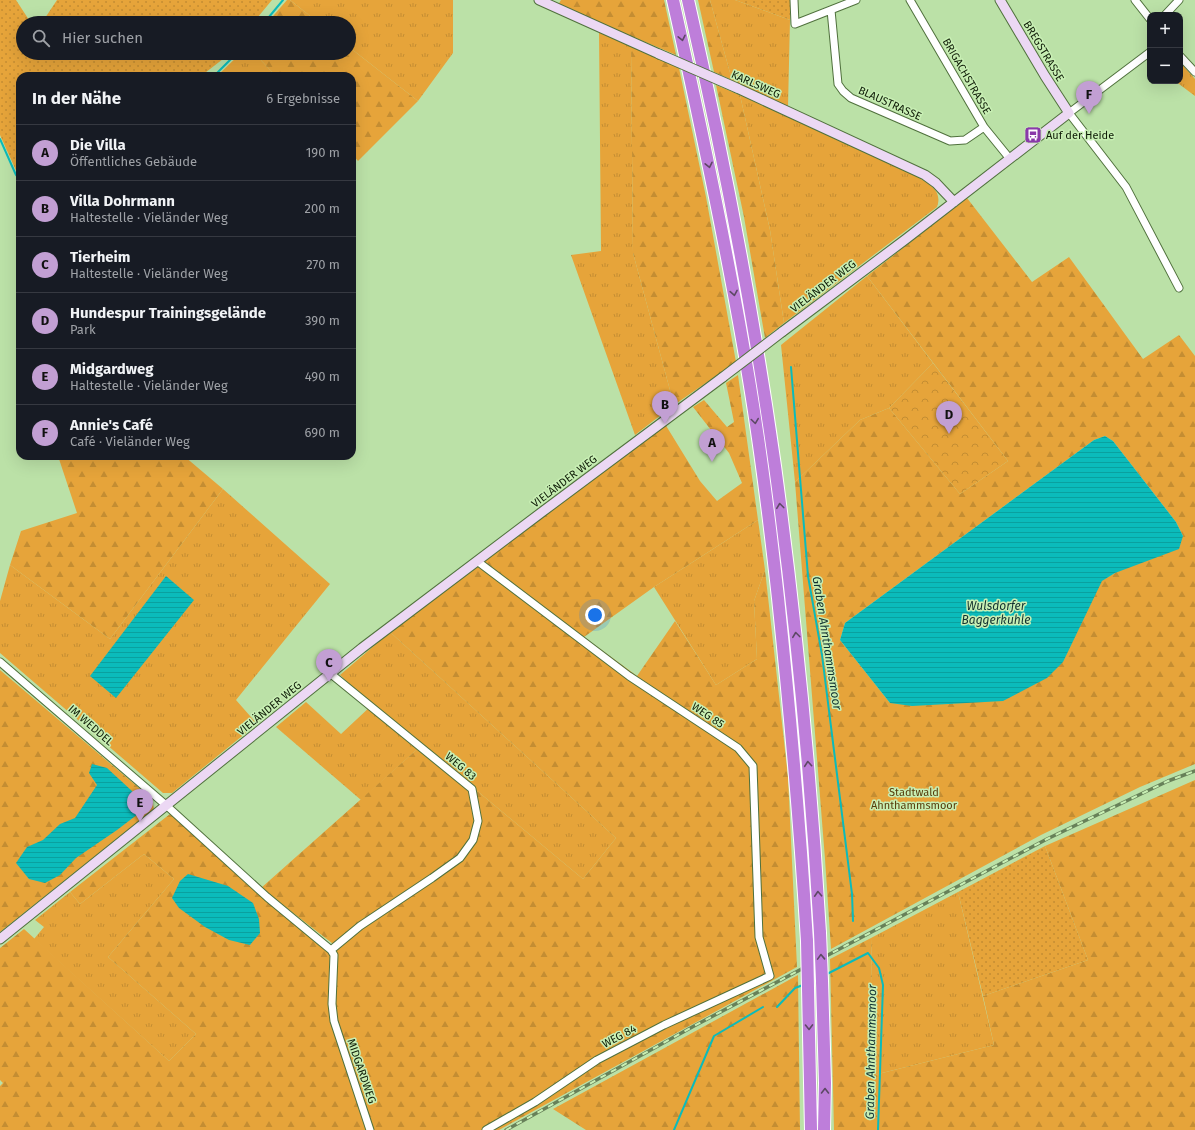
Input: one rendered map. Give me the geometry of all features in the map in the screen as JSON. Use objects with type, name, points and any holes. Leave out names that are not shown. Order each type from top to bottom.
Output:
[{"type":"highway","points":[[673,0],[721,220],[750,381],[769,523],[797,789],[807,941],[811,1130]]},
{"type":"highway","points":[[688,0],[733,213],[761,372],[774,458],[801,682],[815,849],[820,933],[825,1083],[824,1130]]},
{"type":"street","name":"KARLSWEG","points":[[539,0],[925,175],[936,183],[954,202]]},
{"type":"street","points":[[794,0],[795,24],[856,0]]},
{"type":"street","name":"BRIGACHSTRASSE","points":[[910,0],[984,127],[1010,159]]},
{"type":"street","name":"BREGSTRASSE","points":[[1000,0],[1069,113]]},
{"type":"street","points":[[1136,0],[1147,15]]},
{"type":"street","points":[[1169,12],[1179,0]]},
{"type":"street","name":"BLAUSTRASSE","points":[[831,10],[838,84],[851,98],[950,141],[965,140],[984,127]]},
{"type":"street","name":"VIELÄNDER WEG","points":[[0,940],[330,674],[1147,54]]},
{"type":"street","points":[[1183,59],[1195,72]]},
{"type":"street","points":[[1069,113],[1126,187],[1179,288]]},
{"type":"street","name":"WEG 85","points":[[477,561],[629,676],[738,748],[753,766],[759,937],[770,976]]},
{"type":"street","name":"IM WEDDEL","points":[[0,662],[167,806]]},
{"type":"street","name":"WEG 83","points":[[330,674],[472,789],[478,821],[474,840],[460,858],[360,926],[331,950]]},
{"type":"street","points":[[167,806],[267,897],[331,950]]},
{"type":"street","name":"MIDGARDWEG","points":[[331,950],[334,955],[332,1004],[334,1021],[370,1130]]},
{"type":"street","name":"WEG 84","points":[[486,1130],[535,1102],[597,1060],[664,1025],[770,976]]},
{"type":"green space","points":[[0,0],[16,0],[26,16],[16,16],[16,60],[222,60],[206,72],[16,72],[16,171],[0,135]]},
{"type":"green space","points":[[57,0],[272,0],[259,16],[46,16]]},
{"type":"green space","points":[[287,0],[290,0],[310,16],[273,16]]},
{"type":"green space","points":[[290,0],[453,0],[453,53],[418,101],[356,52],[356,16],[310,16]]},
{"type":"green space","points":[[561,0],[664,0],[676,55],[558,5]]},
{"type":"green space","points":[[698,0],[710,0],[732,80],[714,72]]},
{"type":"green space","points":[[710,0],[735,0],[790,20],[788,107],[732,80]]},
{"type":"green space","points":[[735,0],[790,0],[790,20]]},
{"type":"green space","points":[[599,31],[631,46],[633,253],[674,405],[635,435],[571,255],[601,251]]},
{"type":"green space","points":[[631,46],[679,68],[706,197],[736,362],[674,405],[633,253]]},
{"type":"green space","points":[[356,52],[418,101],[358,161],[356,159],[356,72],[272,72],[261,60],[356,60]]},
{"type":"green space","points":[[234,60],[261,60],[272,72],[221,72]]},
{"type":"green space","points":[[1183,65],[1195,79],[1195,96],[1179,84],[1183,84]]},
{"type":"green space","points":[[716,85],[740,95],[770,230],[784,323],[765,338],[744,217]]},
{"type":"green space","points":[[740,95],[916,176],[934,188],[938,196],[937,207],[784,323],[770,230]]},
{"type":"green space","name":"Stadtwald Ahnthammsmoor","points":[[967,198],[1032,282],[1069,257],[1143,359],[1179,335],[1195,356],[1195,764],[1140,787],[1041,835],[831,949],[795,482],[860,420],[889,408],[960,494],[1008,461],[867,276]],"holes":[[[1105,436],[1113,441],[1176,522],[1183,536],[1115,573],[890,703],[840,640],[845,623],[1094,440]]]},
{"type":"green space","points":[[867,276],[933,363],[889,408],[860,420],[795,482],[781,345]]},
{"type":"green space","points":[[933,363],[1008,461],[960,494],[889,408]]},
{"type":"green space","points":[[738,375],[758,520],[654,587],[584,637],[637,676],[675,621],[716,685],[757,659],[754,601],[765,570],[788,777],[797,967],[499,1130],[373,1130],[337,1022],[335,987],[337,947],[261,888],[422,745],[583,879],[616,838],[390,632],[665,424],[700,481],[717,501],[742,483],[729,453],[693,407],[704,400],[727,427],[734,422],[726,383]]},
{"type":"green space","points":[[59,460],[189,460],[223,489],[110,639],[10,565],[21,531],[77,513]]},
{"type":"green space","points":[[223,489],[330,584],[236,700],[257,724],[172,793],[163,793],[0,653],[0,601],[10,565],[110,639]]},
{"type":"green space","points":[[758,520],[765,570],[754,601],[757,659],[716,685],[654,587]]},
{"type":"green space","points":[[390,632],[616,838],[583,879],[422,745],[361,800],[276,727],[306,702],[341,734],[372,705],[340,675]]},
{"type":"green space","points":[[0,670],[152,799],[154,809],[0,932]]},
{"type":"green space","points":[[1195,780],[1195,1130],[834,1130],[830,959],[871,938],[874,1075],[994,1045],[983,996],[1088,960],[1045,846]]},
{"type":"green space","points":[[170,814],[330,954],[328,1003],[332,1023],[366,1130],[0,1130],[0,1086],[3,1083],[0,1080],[0,948],[24,929],[169,1061],[196,1034],[108,957],[174,879],[144,854],[80,904],[70,892]]},
{"type":"green space","points":[[1045,846],[1088,960],[983,996],[958,892]]},
{"type":"green space","points":[[144,854],[174,879],[108,957],[196,1034],[169,1061],[34,939],[44,927],[35,920],[70,892],[80,904]]},
{"type":"green space","points":[[958,892],[994,1045],[874,1075],[871,938]]},
{"type":"green space","points":[[798,975],[800,1130],[586,1130],[553,1109]]},
{"type":"water","name":"Wulsdorfer Baggerkuhle","points":[[1105,436],[1113,441],[1176,522],[1183,536],[1179,549],[1115,573],[1102,581],[1063,662],[1047,678],[1003,701],[912,706],[890,703],[840,640],[845,623],[1094,440]]},
{"type":"water","points":[[166,576],[194,600],[116,698],[90,676]]},
{"type":"water","points":[[92,764],[107,768],[132,791],[143,807],[138,814],[117,830],[76,858],[60,875],[45,883],[29,879],[16,863],[27,847],[43,840],[60,824],[75,818],[97,785],[89,773]]},
{"type":"water","points":[[188,874],[228,886],[253,903],[259,919],[260,933],[250,945],[229,940],[205,927],[179,908],[172,898],[180,881]]},
{"type":"waterway","points":[[270,16],[283,0]]},
{"type":"waterway","points":[[218,72],[230,60]]},
{"type":"waterway","points":[[0,139],[16,175]]},
{"type":"waterway","name":"Graben Ahnthammsmoor","points":[[791,367],[808,576],[822,655],[852,894],[853,921]]},
{"type":"waterway","name":"Graben Ahnthammsmoor","points":[[827,974],[868,953],[879,968],[883,985],[878,1130]]},
{"type":"waterway","points":[[777,1007],[795,988],[803,985]]},
{"type":"waterway","points":[[674,1130],[714,1036],[763,1007]]},
{"type":"railway","points":[[506,1130],[694,1026],[1047,839],[1168,781],[1195,771]]},
{"type":"place","name":"Annie's Café","points":[[1089,114]]},
{"type":"place","name":"Auf der Heide","points":[[1033,135]]},
{"type":"place","name":"Villa Dohrmann","points":[[665,424]]},
{"type":"place","name":"Hundespur Trainingsgelände","points":[[949,434]]},
{"type":"place","name":"Die Villa","points":[[712,462]]},
{"type":"place","name":"Tierheim","points":[[329,682]]},
{"type":"place","name":"Midgardweg","points":[[140,822]]}]
